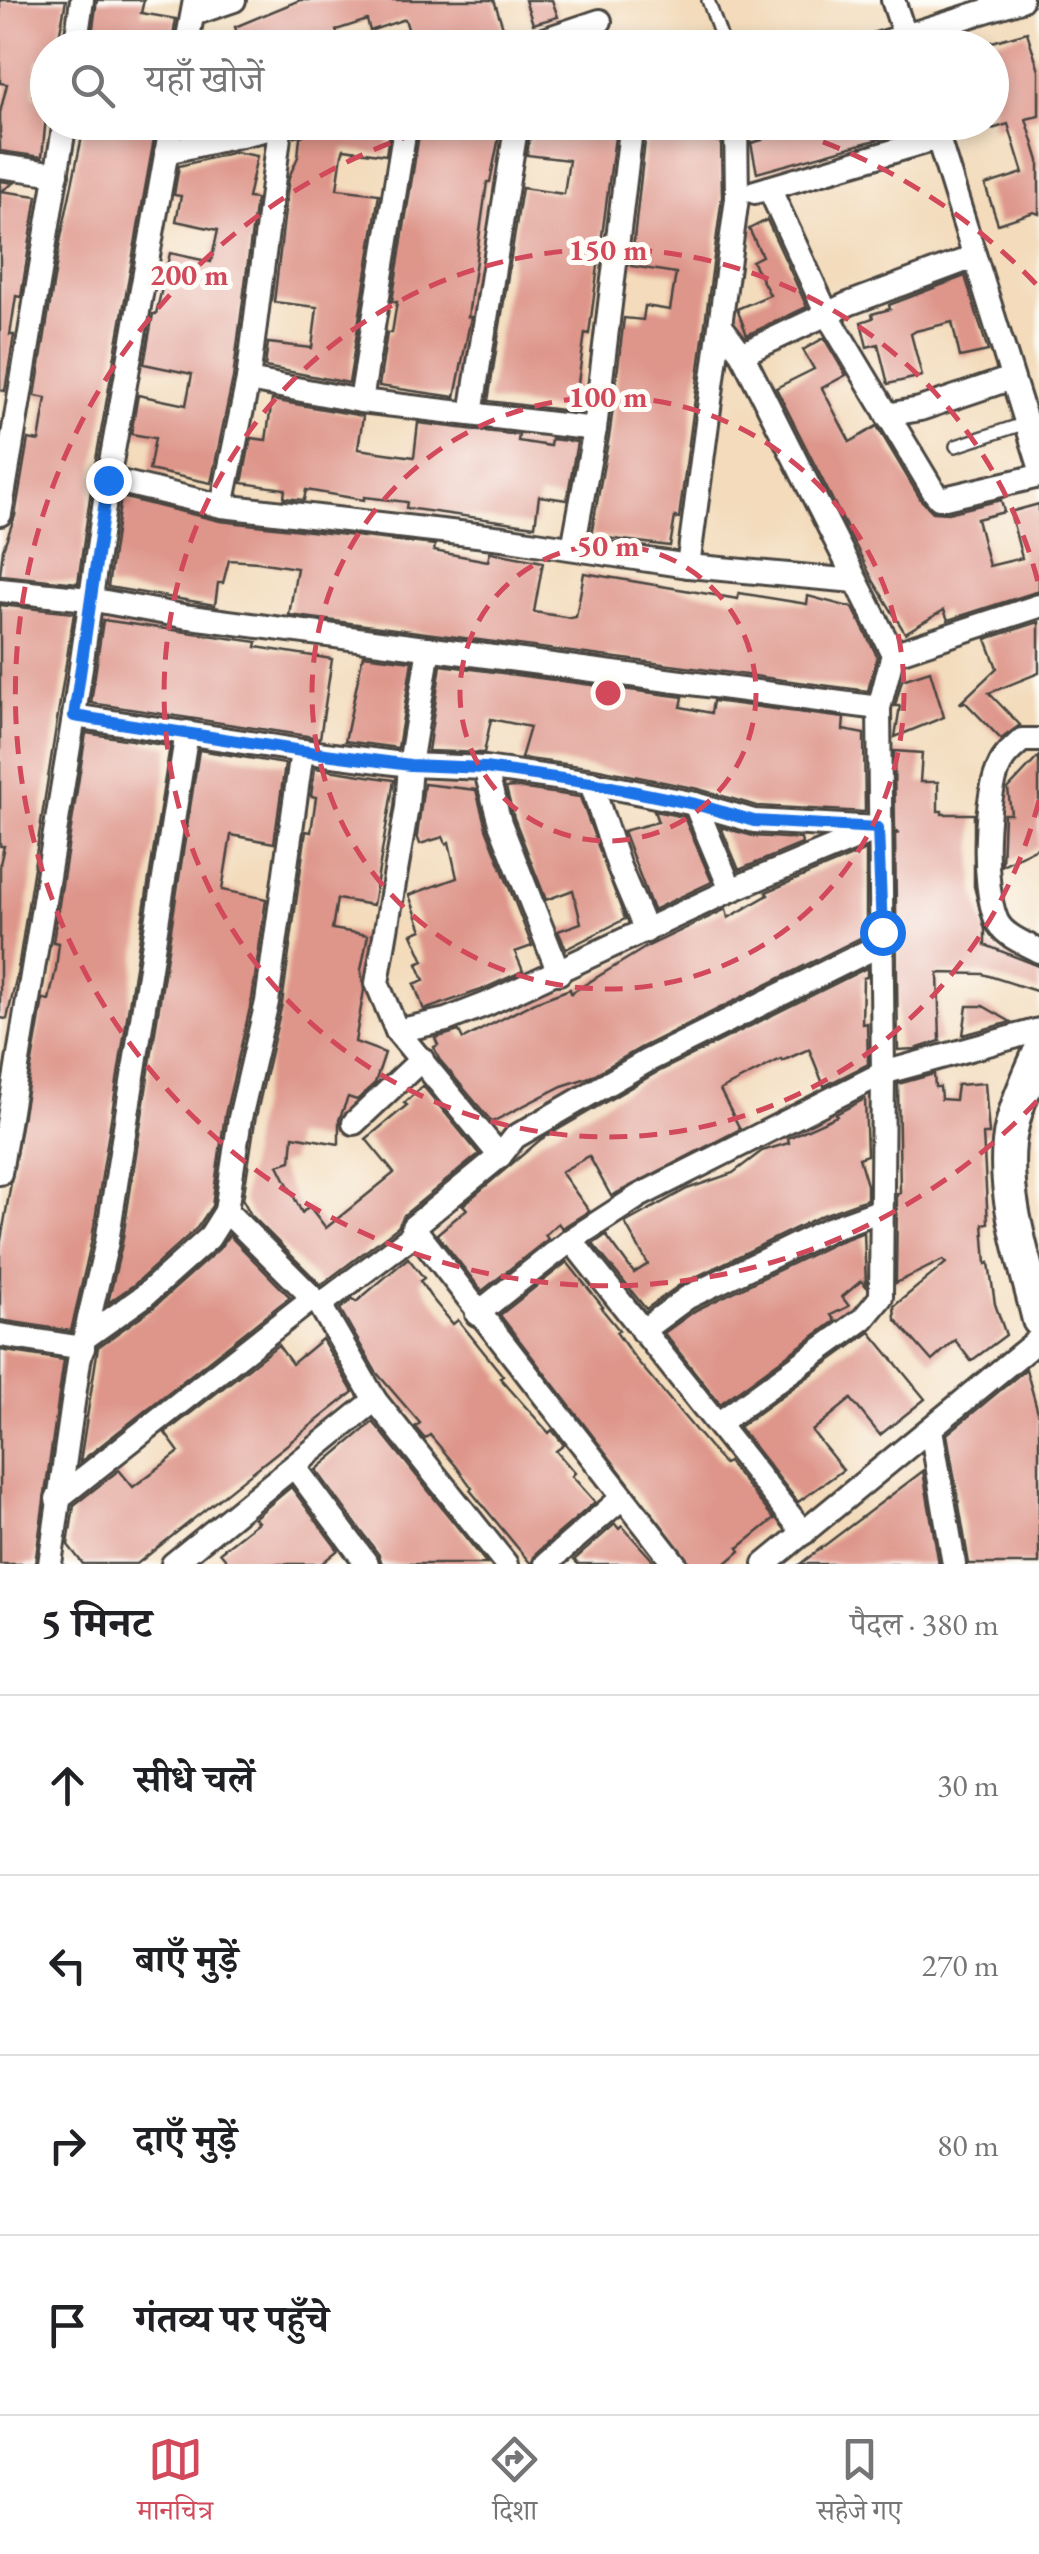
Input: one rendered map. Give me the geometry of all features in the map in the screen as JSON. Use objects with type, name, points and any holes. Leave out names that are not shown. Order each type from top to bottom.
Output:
[{"type":"street","points":[[78,30],[82,0]]},
{"type":"street","points":[[194,7],[234,0]]},
{"type":"street","points":[[892,0],[903,30]]},
{"type":"street","points":[[938,30],[1021,0]]},
{"type":"street","points":[[572,30],[600,20]]},
{"type":"street","points":[[0,514],[62,140]]},
{"type":"street","points":[[0,1173],[7,1085],[74,716],[108,480],[168,140]]},
{"type":"street","points":[[166,152],[223,140]]},
{"type":"street","points":[[222,506],[248,380],[287,140]]},
{"type":"street","points":[[361,400],[403,140]]},
{"type":"street","points":[[471,414],[514,140]]},
{"type":"street","points":[[573,548],[595,429],[630,140]]},
{"type":"street","points":[[688,566],[738,198],[736,140]]},
{"type":"street","points":[[738,198],[907,140]]},
{"type":"street","points":[[939,140],[1039,463]]},
{"type":"street","points":[[0,166],[57,174]]},
{"type":"street","points":[[769,188],[827,314],[940,498],[1039,476]]},
{"type":"street","points":[[742,354],[827,314],[974,257]]},
{"type":"street","points":[[719,1422],[863,1319],[881,1297],[884,1265],[880,1212],[883,1073],[879,708],[893,654],[742,354],[721,326]]},
{"type":"street","points":[[887,415],[920,409],[1012,378]]},
{"type":"street","points":[[248,380],[361,400],[595,429]]},
{"type":"street","points":[[108,480],[222,506],[573,548],[688,566],[855,580]]},
{"type":"street","points":[[0,590],[879,708]]},
{"type":"street","points":[[893,654],[1039,606]]},
{"type":"street","points":[[429,648],[407,808],[376,982],[397,1031],[500,1156]]},
{"type":"street","points":[[74,716],[410,765],[485,768],[591,783],[695,804],[754,821],[878,828]]},
{"type":"street","points":[[55,1559],[57,1499],[84,1342],[107,1242],[187,732]]},
{"type":"street","points":[[1039,740],[1022,740],[1001,762],[987,810],[989,886],[996,920],[1007,933],[1039,951]]},
{"type":"street","points":[[0,1335],[84,1342],[144,1296],[209,1238],[226,1211],[240,1118],[267,1002],[302,751]]},
{"type":"street","points":[[485,768],[500,823],[559,973]]},
{"type":"street","points":[[591,783],[619,867],[646,931]]},
{"type":"street","points":[[695,804],[731,890]]},
{"type":"street","points":[[397,1031],[446,1020],[559,973],[731,890],[878,828]]},
{"type":"street","points":[[675,1564],[413,1227],[500,1156],[515,1137],[647,1061],[882,944]]},
{"type":"street","points":[[477,1314],[571,1240],[639,1196],[883,1073],[1039,1030]]},
{"type":"street","points":[[1039,1054],[1009,1138],[1008,1167],[1013,1209],[1039,1320]]},
{"type":"street","points":[[354,1122],[422,1059]]},
{"type":"street","points":[[226,1211],[316,1302],[375,1400],[506,1564]]},
{"type":"street","points":[[642,1332],[688,1296],[829,1229],[880,1212]]},
{"type":"street","points":[[57,1499],[316,1302],[417,1232]]},
{"type":"street","points":[[571,1240],[804,1533]]},
{"type":"street","points":[[765,1564],[1039,1339]]},
{"type":"street","points":[[173,1564],[200,1556],[294,1466],[375,1400]]},
{"type":"street","points":[[931,1430],[954,1564]]},
{"type":"street","points":[[294,1466],[367,1564]]},
{"type":"street","points":[[546,1564],[622,1498]]},
{"type":"lane","points":[[708,0],[719,30]]},
{"type":"lane","points":[[956,446],[1026,423]]},
{"type":"building","points":[[0,0],[66,0],[60,30],[30,30],[30,140],[44,140],[42,157],[0,151],[0,113],[7,84],[0,83]]},
{"type":"building","points":[[97,0],[144,0],[141,13],[176,19],[174,30],[93,30]]},
{"type":"building","points":[[300,0],[494,0],[504,30],[408,30],[405,19],[373,30],[367,20],[336,30],[235,27]]},
{"type":"building","points":[[525,0],[552,0],[558,17],[533,24]]},
{"type":"building","points":[[1027,32],[1039,71],[1039,116],[1026,119],[1039,161],[1039,214],[1034,212],[998,224],[985,185],[1023,173],[1009,127],[1009,37]]},
{"type":"building","points":[[81,140],[154,140],[93,476],[78,583],[0,575],[28,439],[39,441],[46,398],[35,396]]},
{"type":"building","points":[[300,140],[388,140],[386,155],[344,149],[342,154],[337,189],[379,194],[349,383],[265,367],[268,343],[312,348],[317,307],[274,302],[289,177],[298,157]]},
{"type":"building","points":[[418,140],[498,140],[487,182],[471,317],[455,397],[379,386],[387,333],[392,333],[397,302],[392,302]]},
{"type":"building","points":[[529,140],[615,140],[589,334],[585,333],[577,390],[581,390],[578,412],[488,401],[522,188],[564,194],[569,160],[527,155]]},
{"type":"building","points":[[645,140],[721,142],[722,197],[679,518],[675,517],[670,546],[591,536],[610,431],[624,318],[643,320],[645,306],[670,310],[676,273],[631,266]]},
{"type":"building","points":[[762,140],[876,140],[757,173],[751,143]]},
{"type":"building","points":[[235,152],[257,156],[248,198],[256,199],[233,378],[211,483],[149,470],[155,438],[131,434],[138,395],[186,405],[192,374],[144,364],[153,314],[170,253],[211,262],[218,230],[176,221],[181,196],[174,195],[179,166]]},
{"type":"building","points":[[0,181],[14,183],[1,191],[37,196],[21,297],[16,296],[5,391],[0,390]]},
{"type":"building","points":[[767,220],[807,307],[747,335],[737,309],[770,295],[752,261],[762,256],[749,229]]},
{"type":"building","points":[[965,276],[988,351],[960,357],[952,322],[916,331],[911,334],[922,376],[888,384],[878,344],[867,347],[861,322],[890,309],[889,305]]},
{"type":"building","points":[[824,338],[846,375],[822,388],[850,442],[877,426],[921,500],[933,512],[948,513],[1001,500],[1004,512],[977,519],[989,566],[1022,558],[1010,512],[1039,504],[1039,591],[948,620],[944,610],[905,633],[874,582],[776,388],[814,369],[803,350]]},
{"type":"building","points":[[272,400],[363,416],[358,449],[414,457],[418,423],[519,435],[518,441],[550,446],[551,439],[577,442],[567,500],[539,496],[535,526],[406,508],[407,502],[364,500],[306,490],[304,500],[284,498],[285,489],[242,483],[251,438],[266,440]]},
{"type":"building","points":[[121,497],[220,521],[435,545],[434,551],[488,561],[490,552],[543,562],[534,612],[571,618],[576,617],[584,573],[738,599],[739,593],[807,604],[808,596],[853,608],[877,656],[868,691],[289,615],[297,568],[258,562],[229,560],[223,583],[218,583],[215,605],[108,587]]},
{"type":"building","points":[[0,605],[74,613],[7,1019],[0,1018],[0,864],[4,846],[0,846]]},
{"type":"building","points":[[103,620],[257,642],[256,647],[332,659],[320,738],[91,703]]},
{"type":"building","points":[[1039,622],[1039,673],[989,693],[1020,725],[1001,739],[965,702],[959,704],[997,668],[986,639]]},
{"type":"building","points":[[363,655],[412,661],[398,748],[345,741]]},
{"type":"building","points":[[441,665],[683,697],[681,707],[711,713],[713,701],[844,718],[843,730],[864,734],[865,812],[757,806],[698,789],[521,758],[530,727],[491,719],[484,753],[428,751]]},
{"type":"building","points":[[930,671],[944,717],[895,737],[900,706],[895,706],[902,680]]},
{"type":"building","points":[[86,733],[170,746],[92,1239],[71,1331],[0,1320],[0,1246],[43,999],[49,1000],[56,969],[59,943],[53,942]]},
{"type":"building","points":[[199,750],[285,764],[274,843],[231,835],[222,890],[266,899],[252,999],[225,1115],[212,1206],[197,1228],[108,1303],[122,1244]]},
{"type":"building","points":[[894,751],[922,753],[920,782],[938,782],[938,811],[974,814],[974,886],[985,945],[1039,966],[1039,992],[983,974],[938,973],[940,1041],[898,1050],[895,834],[900,833],[895,832]]},
{"type":"building","points":[[1039,756],[1039,847],[1002,865],[1004,814],[1011,814],[1008,789]]},
{"type":"building","points":[[315,768],[394,780],[373,905],[337,899],[332,929],[368,935],[355,1042],[385,1053],[375,1083],[357,1100],[348,1097],[339,1120],[339,1144],[293,1136],[291,1161],[278,1165],[302,1213],[309,1206],[326,1228],[394,1173],[366,1139],[407,1105],[404,1103],[423,1086],[479,1154],[404,1215],[398,1227],[321,1285],[251,1215],[243,1200],[255,1121],[282,1004],[306,831],[311,832]]},
{"type":"building","points":[[424,784],[476,790],[486,828],[532,946],[515,952],[523,971],[424,1010],[414,984],[424,980],[417,964],[424,961],[412,934],[422,930],[409,895],[457,878],[449,842],[446,844],[443,837],[420,844],[417,836]]},
{"type":"building","points":[[506,788],[580,797],[625,919],[566,949],[558,931],[581,923],[573,890],[546,900],[514,818]]},
{"type":"building","points":[[654,811],[684,817],[712,882],[653,910],[623,831],[658,822]]},
{"type":"building","points":[[721,827],[753,836],[801,839],[802,844],[739,870]]},
{"type":"building","points":[[866,850],[866,935],[590,1077],[562,1086],[492,1122],[439,1059],[435,1038],[459,1031],[463,1039],[535,1002],[570,989],[571,993],[648,946],[726,909],[728,918],[768,895],[766,892]]},
{"type":"building","points":[[867,968],[867,977],[863,978],[862,1024],[867,1023],[868,1064],[824,1086],[809,1049],[720,1090],[740,1129],[611,1196],[589,1156],[561,1172],[589,1211],[562,1228],[558,1223],[545,1235],[548,1239],[482,1291],[437,1234],[467,1209],[463,1205],[540,1140],[654,1074]]},
{"type":"building","points":[[967,1006],[983,1006],[1011,1022],[963,1035]]},
{"type":"building","points":[[934,1074],[941,1099],[955,1100],[957,1085],[985,1083],[989,1134],[983,1134],[986,1264],[989,1263],[995,1304],[1006,1335],[971,1361],[955,1340],[932,1361],[895,1319],[894,1306],[946,1263],[943,1260],[896,1283],[900,1193],[898,1084]]},
{"type":"building","points":[[865,1099],[867,1155],[859,1158],[867,1199],[823,1215],[681,1284],[646,1309],[593,1244],[606,1235],[634,1273],[648,1264],[625,1223],[687,1189],[733,1173],[762,1151],[789,1143],[788,1138]]},
{"type":"building","points":[[864,1232],[866,1286],[861,1281],[842,1297],[849,1306],[831,1315],[835,1321],[720,1404],[664,1333],[696,1310]]},
{"type":"building","points":[[229,1235],[290,1297],[80,1462],[98,1347],[154,1307],[219,1249]]},
{"type":"building","points":[[408,1258],[424,1278],[420,1281],[430,1296],[453,1324],[458,1320],[503,1376],[500,1378],[564,1445],[556,1451],[595,1502],[536,1553],[531,1564],[430,1435],[425,1439],[415,1427],[420,1423],[376,1372],[340,1309],[353,1299],[356,1302]]},
{"type":"building","points":[[567,1262],[603,1307],[634,1357],[774,1519],[725,1564],[691,1564],[500,1315]]},
{"type":"building","points":[[870,1332],[925,1399],[880,1435],[851,1399],[812,1431],[843,1470],[798,1502],[739,1427]]},
{"type":"building","points":[[322,1339],[353,1392],[137,1564],[83,1564],[68,1545],[74,1505],[119,1470],[133,1487],[165,1463],[179,1452],[165,1433],[278,1345],[292,1364]]},
{"type":"building","points":[[0,1350],[64,1360],[35,1564],[0,1564]]},
{"type":"building","points":[[1026,1369],[1039,1416],[1039,1564],[969,1564],[947,1434]]},
{"type":"building","points":[[373,1422],[487,1564],[382,1564],[316,1470]]},
{"type":"building","points":[[923,1471],[939,1564],[800,1564]]},
{"type":"building","points":[[291,1487],[338,1550],[321,1564],[230,1564],[220,1552],[258,1522],[254,1518]]},
{"type":"building","points":[[615,1524],[619,1529],[622,1526],[656,1564],[578,1564],[574,1560]]},
{"type":"route","points":[[108,480],[74,716],[410,765],[485,768],[591,783],[695,804],[754,821],[878,828],[882,932]]}]
